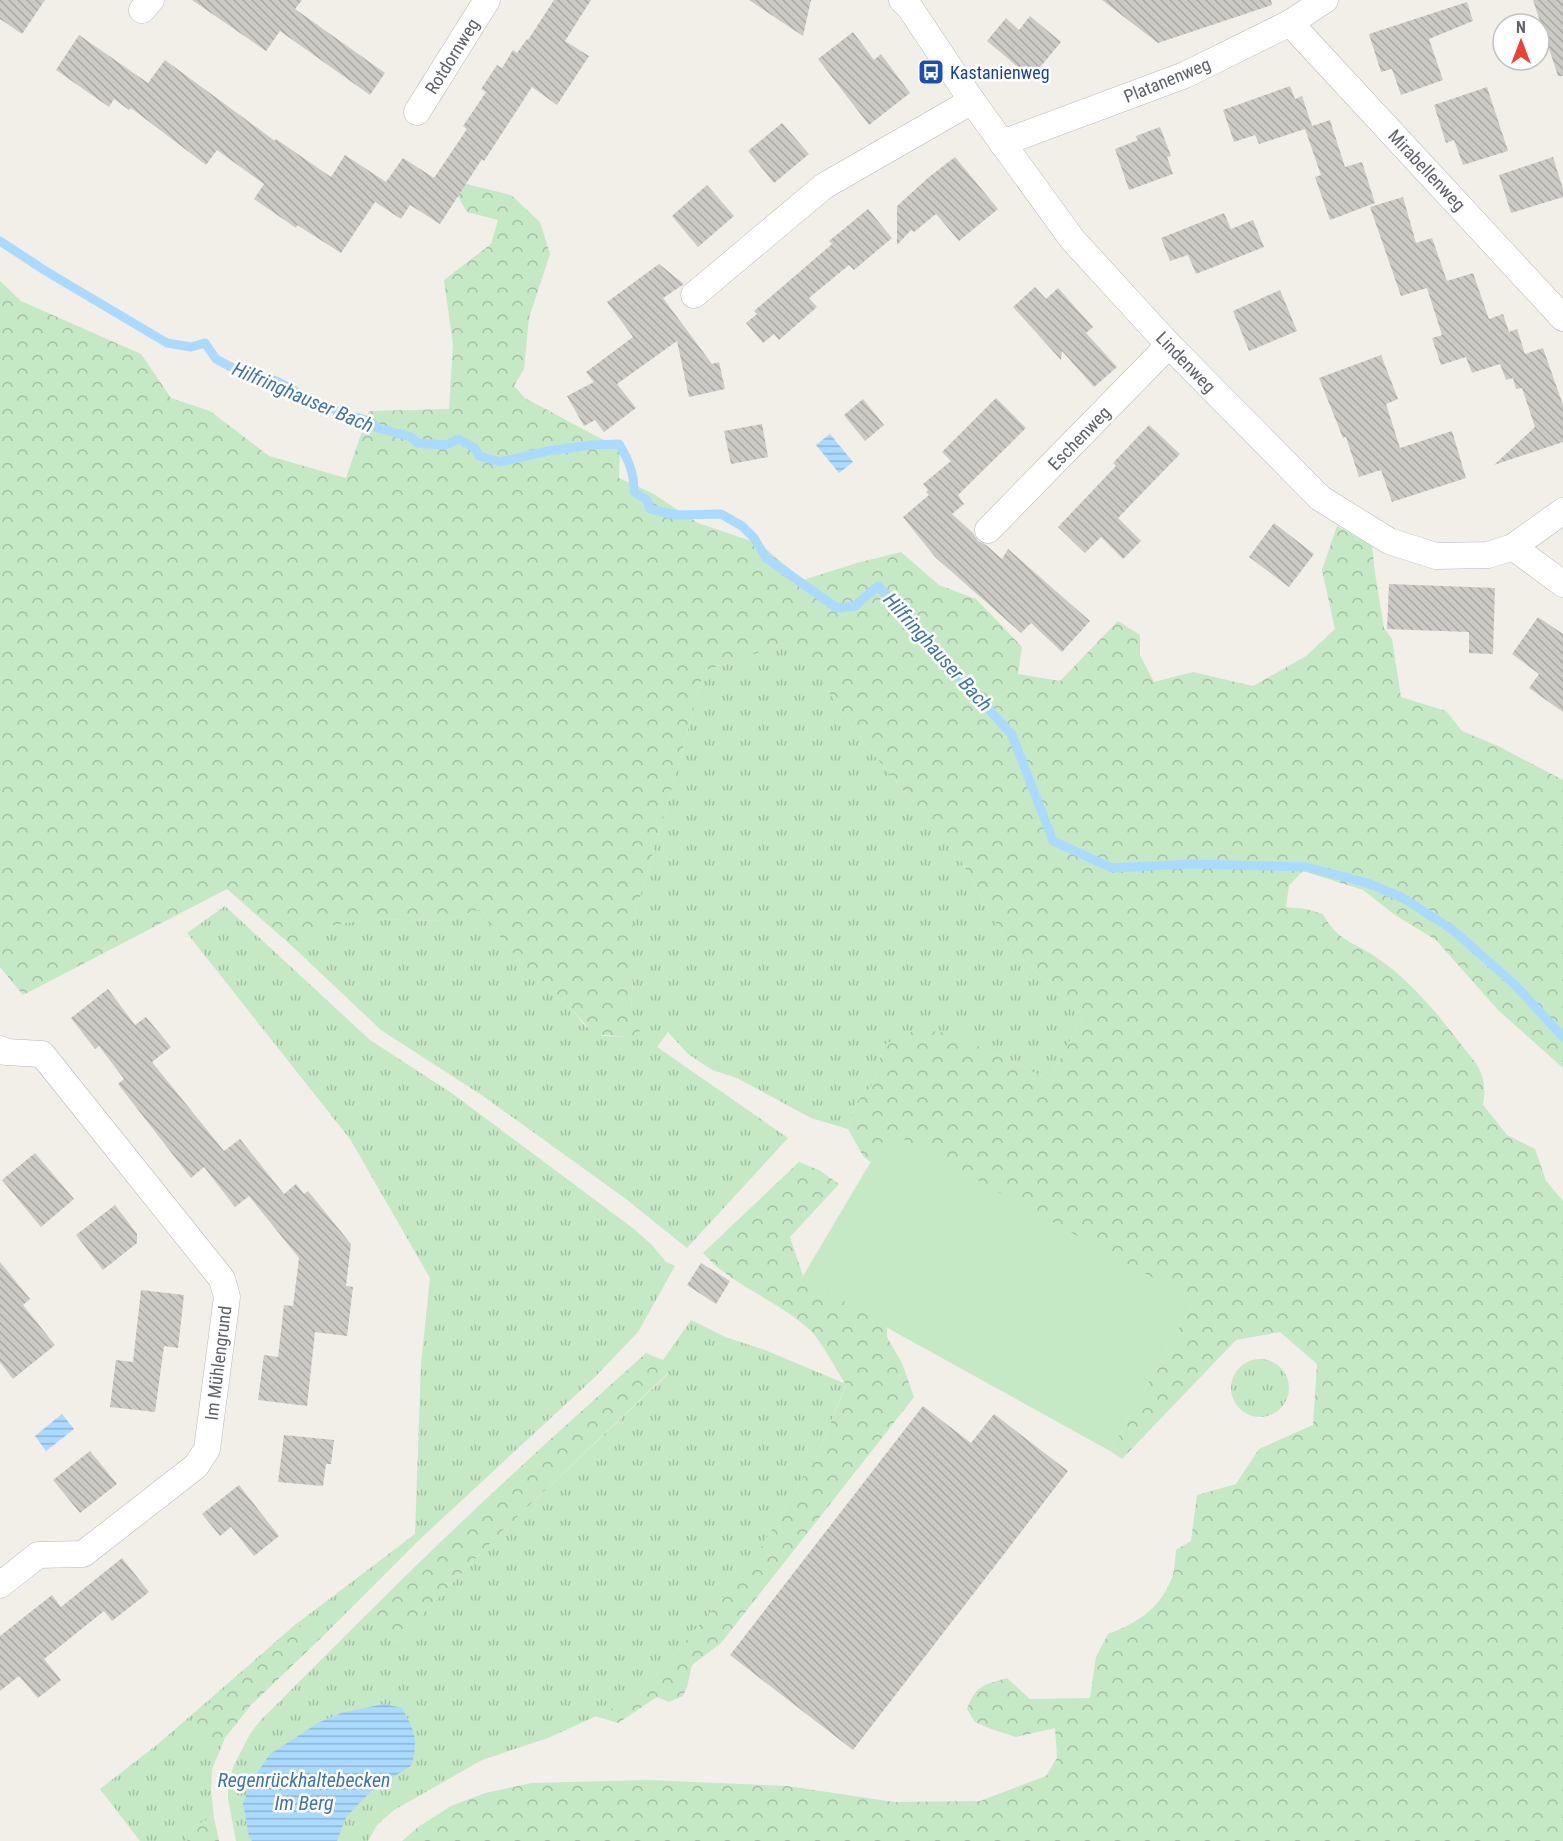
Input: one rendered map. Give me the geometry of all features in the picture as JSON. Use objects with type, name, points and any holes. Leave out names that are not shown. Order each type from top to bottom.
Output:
[{"type":"street","name":"Rotdornweg","points":[[417,112],[487,0]]},
{"type":"street","name":"Lindenweg","points":[[902,0],[1072,239],[1169,345],[1320,498],[1389,541],[1436,556],[1488,555],[1513,547],[1563,511]]},
{"type":"street","name":"Platanenweg","points":[[1002,143],[1185,75],[1290,23],[1325,0]]},
{"type":"street","name":"Mirabellenweg","points":[[1290,23],[1563,318]]},
{"type":"street","points":[[694,295],[824,186],[972,101]]},
{"type":"street","name":"Eschenweg","points":[[988,530],[1169,345]]},
{"type":"street","points":[[1513,547],[1563,584]]},
{"type":"street","name":"Im Mühlengrund","points":[[0,1049],[6,1052],[42,1054],[222,1279],[227,1297],[207,1449],[196,1466],[83,1554],[38,1555],[0,1585]]},
{"type":"green space","points":[[445,170],[466,184],[511,195],[540,222],[550,254],[529,318],[524,369],[514,386],[525,398],[620,449],[619,478],[652,493],[698,523],[760,544],[803,580],[901,552],[939,585],[976,599],[1022,647],[1018,674],[1060,681],[1118,621],[1140,635],[1140,655],[1154,682],[1193,672],[1253,686],[1306,656],[1335,629],[1322,570],[1337,526],[1372,546],[1384,628],[1392,639],[1401,697],[1446,711],[1462,731],[1498,746],[1563,780],[1563,1068],[1497,1009],[1436,940],[1395,915],[1363,890],[1303,871],[1289,885],[1286,907],[1323,914],[1334,930],[1389,966],[1423,998],[1478,1066],[1484,1085],[1483,1105],[1507,1135],[1535,1149],[1546,1181],[1563,1201],[1563,1841],[402,1841],[418,1827],[451,1806],[485,1793],[532,1783],[648,1780],[787,1786],[894,1802],[980,1801],[1046,1776],[1057,1758],[1055,1728],[1016,1737],[975,1722],[967,1709],[977,1690],[1007,1678],[1030,1699],[1090,1698],[1096,1657],[1108,1634],[1138,1620],[1154,1606],[1167,1589],[1173,1575],[1176,1550],[1191,1541],[1197,1495],[1236,1484],[1259,1449],[1313,1425],[1317,1364],[1280,1332],[1236,1340],[1122,1459],[1110,1451],[1194,1301],[889,1132],[872,1163],[863,1156],[848,1129],[856,1103],[874,1083],[883,1045],[916,1030],[951,1033],[1049,1080],[1083,1016],[1010,948],[960,859],[862,740],[793,641],[704,671],[633,920],[631,1009],[640,1025],[639,1035],[628,1037],[594,1034],[572,1010],[540,985],[502,940],[481,909],[444,921],[369,919],[313,929],[292,946],[227,889],[23,995],[0,967],[0,281],[21,301],[141,354],[171,398],[210,411],[269,456],[346,478],[369,411],[449,409],[453,345],[444,280],[491,244],[498,220],[467,212]]},
{"type":"green space","points":[[793,641],[862,740],[960,859],[1010,948],[1083,1016],[1049,1080],[951,1033],[883,1045],[874,1083],[856,1103],[848,1129],[811,1118],[737,1078],[712,1070],[688,1054],[668,1032],[657,1047],[788,1138],[687,1248],[626,1199],[483,1096],[381,1030],[292,946],[312,929],[369,919],[444,921],[481,909],[502,940],[540,985],[572,1010],[585,1026],[603,1036],[628,1037],[640,1025],[631,1009],[633,920],[704,671]]},
{"type":"green space","points":[[225,906],[370,1040],[453,1094],[634,1229],[666,1262],[675,1266],[638,1332],[594,1378],[419,1540],[321,1638],[295,1625],[415,1534],[421,1364],[430,1278],[350,1139],[187,933]]},
{"type":"green space","points":[[889,1131],[1194,1301],[1110,1451],[893,1331],[803,1276]]},
{"type":"green space","points":[[799,1162],[819,1170],[839,1184],[790,1237],[803,1276],[887,1327],[887,1337],[902,1363],[914,1397],[721,1643],[692,1665],[683,1696],[669,1702],[657,1697],[618,1723],[595,1716],[638,1697],[751,1564],[818,1454],[846,1385],[810,1330],[784,1310],[728,1275],[703,1253]]},
{"type":"green space","points":[[691,1320],[725,1337],[765,1350],[846,1384],[818,1454],[751,1564],[638,1697],[548,1738],[482,1760],[394,1810],[377,1825],[368,1841],[236,1841],[228,1798],[228,1785],[234,1765],[250,1734],[260,1721],[367,1614],[386,1640],[396,1642],[500,1533],[668,1374],[663,1360]]},
{"type":"green space","points":[[646,1353],[663,1360],[668,1373],[500,1533],[396,1642],[386,1640],[367,1614],[435,1547]]},
{"type":"green space","points":[[1260,1359],[1271,1361],[1281,1367],[1287,1377],[1289,1388],[1287,1399],[1281,1409],[1271,1415],[1260,1417],[1249,1415],[1239,1409],[1233,1399],[1231,1388],[1233,1377],[1239,1367],[1249,1361]]},
{"type":"green space","points":[[295,1625],[211,1741],[225,1738],[212,1769],[211,1790],[214,1818],[195,1825],[187,1836],[188,1841],[140,1841],[100,1789],[158,1744]]},
{"type":"green space","points":[[295,1625],[321,1638],[250,1706],[225,1738],[211,1741],[199,1734],[197,1722],[208,1704]]},
{"type":"green space","points":[[214,1818],[219,1841],[188,1841],[186,1836],[195,1825]]},
{"type":"water","points":[[830,434],[853,462],[839,473],[816,445]]},
{"type":"water","points":[[62,1414],[74,1429],[46,1451],[35,1436]]},
{"type":"water","name":"Regenrückhaltebecken Im Berg","points":[[384,1704],[402,1708],[410,1723],[415,1741],[412,1765],[370,1792],[346,1817],[337,1841],[252,1841],[243,1804],[251,1782],[270,1754],[318,1723],[341,1713]]},
{"type":"building","points":[[0,0],[45,0],[22,34],[0,19]]},
{"type":"building","points":[[192,0],[302,0],[295,9],[385,73],[370,95],[280,31],[266,51]]},
{"type":"building","points":[[554,0],[591,0],[565,41],[589,56],[557,105],[532,87],[440,224],[410,205],[401,219],[375,202],[341,253],[297,225],[296,228],[254,199],[264,184],[217,150],[206,165],[131,108],[129,110],[114,99],[109,107],[56,70],[79,35],[148,83],[165,60],[275,141],[276,139],[331,177],[345,155],[386,182],[403,158],[434,178],[467,129],[463,126],[486,92],[481,89],[497,65],[502,68],[513,50],[517,53]]},
{"type":"building","points":[[749,0],[811,0],[803,36]]},
{"type":"building","points":[[1102,0],[1271,0],[1272,5],[1158,43]]},
{"type":"building","points":[[1533,0],[1563,0],[1563,76],[1558,76],[1551,55],[1551,12],[1537,12]]},
{"type":"building","points":[[1467,2],[1473,21],[1429,39],[1443,80],[1401,95],[1392,69],[1381,72],[1369,34]]},
{"type":"building","points":[[1030,16],[1061,42],[1031,78],[987,41],[1006,18],[1019,30]]},
{"type":"building","points":[[853,32],[874,60],[881,54],[910,93],[869,125],[818,59]]},
{"type":"building","points":[[1290,86],[1295,99],[1302,96],[1312,126],[1330,120],[1345,167],[1362,162],[1375,203],[1330,220],[1315,177],[1321,175],[1305,129],[1259,144],[1255,135],[1234,142],[1223,110]]},
{"type":"building","points":[[1487,87],[1508,151],[1463,165],[1454,140],[1446,143],[1434,105]]},
{"type":"building","points":[[782,123],[809,154],[774,183],[748,151]]},
{"type":"building","points":[[1160,127],[1171,156],[1167,157],[1173,174],[1129,190],[1115,149],[1138,140],[1136,136]]},
{"type":"building","points":[[955,157],[998,209],[959,241],[936,214],[914,232],[911,230],[897,245],[897,206]]},
{"type":"building","points":[[1553,157],[1563,189],[1563,197],[1511,213],[1499,175]]},
{"type":"building","points":[[707,185],[734,216],[698,247],[672,216]]},
{"type":"building","points":[[1403,197],[1416,243],[1432,238],[1447,281],[1473,273],[1489,319],[1503,314],[1509,332],[1517,329],[1525,354],[1543,348],[1563,405],[1563,442],[1494,465],[1535,427],[1522,388],[1516,389],[1513,378],[1506,380],[1500,364],[1472,373],[1466,357],[1441,365],[1432,338],[1442,335],[1427,288],[1401,296],[1370,207]]},
{"type":"building","points":[[868,209],[892,238],[854,270],[849,265],[809,298],[817,307],[779,340],[774,334],[763,343],[746,323],[757,314],[754,311],[832,244],[829,241]]},
{"type":"building","points":[[1224,213],[1231,229],[1253,220],[1264,247],[1196,274],[1188,255],[1170,261],[1161,238]]},
{"type":"building","points":[[659,264],[684,284],[663,298],[712,364],[719,362],[725,389],[689,397],[677,341],[617,384],[636,408],[604,432],[595,420],[584,426],[567,396],[594,382],[586,372],[633,337],[607,302]]},
{"type":"building","points":[[1035,287],[1046,299],[1058,288],[1093,327],[1086,333],[1117,367],[1094,387],[1062,351],[1061,360],[1013,307]]},
{"type":"building","points":[[1280,290],[1297,331],[1249,351],[1233,311]]},
{"type":"building","points":[[1381,355],[1398,399],[1386,404],[1400,448],[1452,431],[1466,478],[1392,502],[1381,470],[1359,477],[1346,437],[1343,438],[1319,378]]},
{"type":"building","points":[[996,398],[1026,428],[958,495],[964,504],[952,514],[973,533],[978,541],[1002,559],[1008,549],[1090,621],[1062,652],[1031,623],[1021,633],[935,557],[903,517],[929,495],[923,484],[951,461],[942,452]]},
{"type":"building","points":[[863,399],[884,425],[865,441],[844,415]]},
{"type":"building","points":[[762,424],[768,457],[731,464],[724,431]]},
{"type":"building","points":[[1149,425],[1180,454],[1118,518],[1141,541],[1123,559],[1101,537],[1085,553],[1058,527],[1116,466],[1113,463]]},
{"type":"building","points":[[1274,523],[1314,554],[1289,587],[1249,557]]},
{"type":"building","points":[[1389,584],[1495,588],[1493,654],[1469,653],[1469,632],[1387,629]]},
{"type":"building","points":[[1538,617],[1563,634],[1563,712],[1529,688],[1539,674],[1512,654]]},
{"type":"building","points":[[108,989],[135,1025],[146,1017],[171,1047],[152,1062],[224,1151],[240,1139],[284,1194],[296,1184],[304,1194],[308,1191],[351,1244],[346,1286],[353,1287],[347,1336],[315,1332],[307,1406],[258,1400],[264,1355],[278,1357],[284,1305],[293,1306],[299,1258],[249,1196],[235,1207],[204,1167],[191,1178],[118,1084],[124,1079],[99,1046],[95,1049],[71,1018]]},
{"type":"building","points":[[35,1153],[74,1199],[41,1227],[2,1180]]},
{"type":"building","points":[[115,1205],[137,1234],[137,1243],[103,1270],[76,1235]]},
{"type":"building","points":[[0,1262],[30,1299],[23,1305],[55,1345],[13,1379],[0,1362]]},
{"type":"building","points":[[701,1263],[730,1281],[716,1304],[687,1285]]},
{"type":"building","points":[[141,1290],[184,1295],[178,1348],[164,1346],[155,1412],[110,1407],[116,1360],[133,1362]]},
{"type":"building","points":[[923,1406],[971,1443],[994,1414],[1068,1471],[853,1750],[730,1655]]},
{"type":"building","points":[[284,1435],[334,1440],[331,1464],[326,1464],[323,1486],[278,1482]]},
{"type":"building","points":[[90,1451],[117,1484],[80,1513],[53,1480]]},
{"type":"building","points":[[239,1485],[279,1536],[254,1556],[231,1527],[220,1536],[202,1514]]},
{"type":"building","points":[[122,1558],[149,1592],[112,1621],[104,1611],[44,1659],[61,1680],[38,1698],[19,1676],[0,1691],[0,1636],[52,1595],[61,1607]]},
{"type":"waterway","name":"Hilfringhauser Bach","points":[[0,241],[44,270],[167,343],[191,347],[205,343],[216,359],[242,373],[276,381],[312,404],[327,406],[341,413],[370,421],[378,428],[411,437],[417,443],[446,445],[458,439],[475,448],[479,456],[500,462],[548,451],[619,444],[630,467],[634,492],[647,500],[650,509],[676,515],[721,514],[742,526],[754,538],[766,558],[837,608],[855,606],[878,586],[1012,735],[1053,841],[1112,868],[1191,864],[1306,867],[1367,883],[1403,898],[1453,930],[1514,984],[1563,1037]]},
{"type":"place","name":"Kastanienweg","points":[[931,72]]}]
